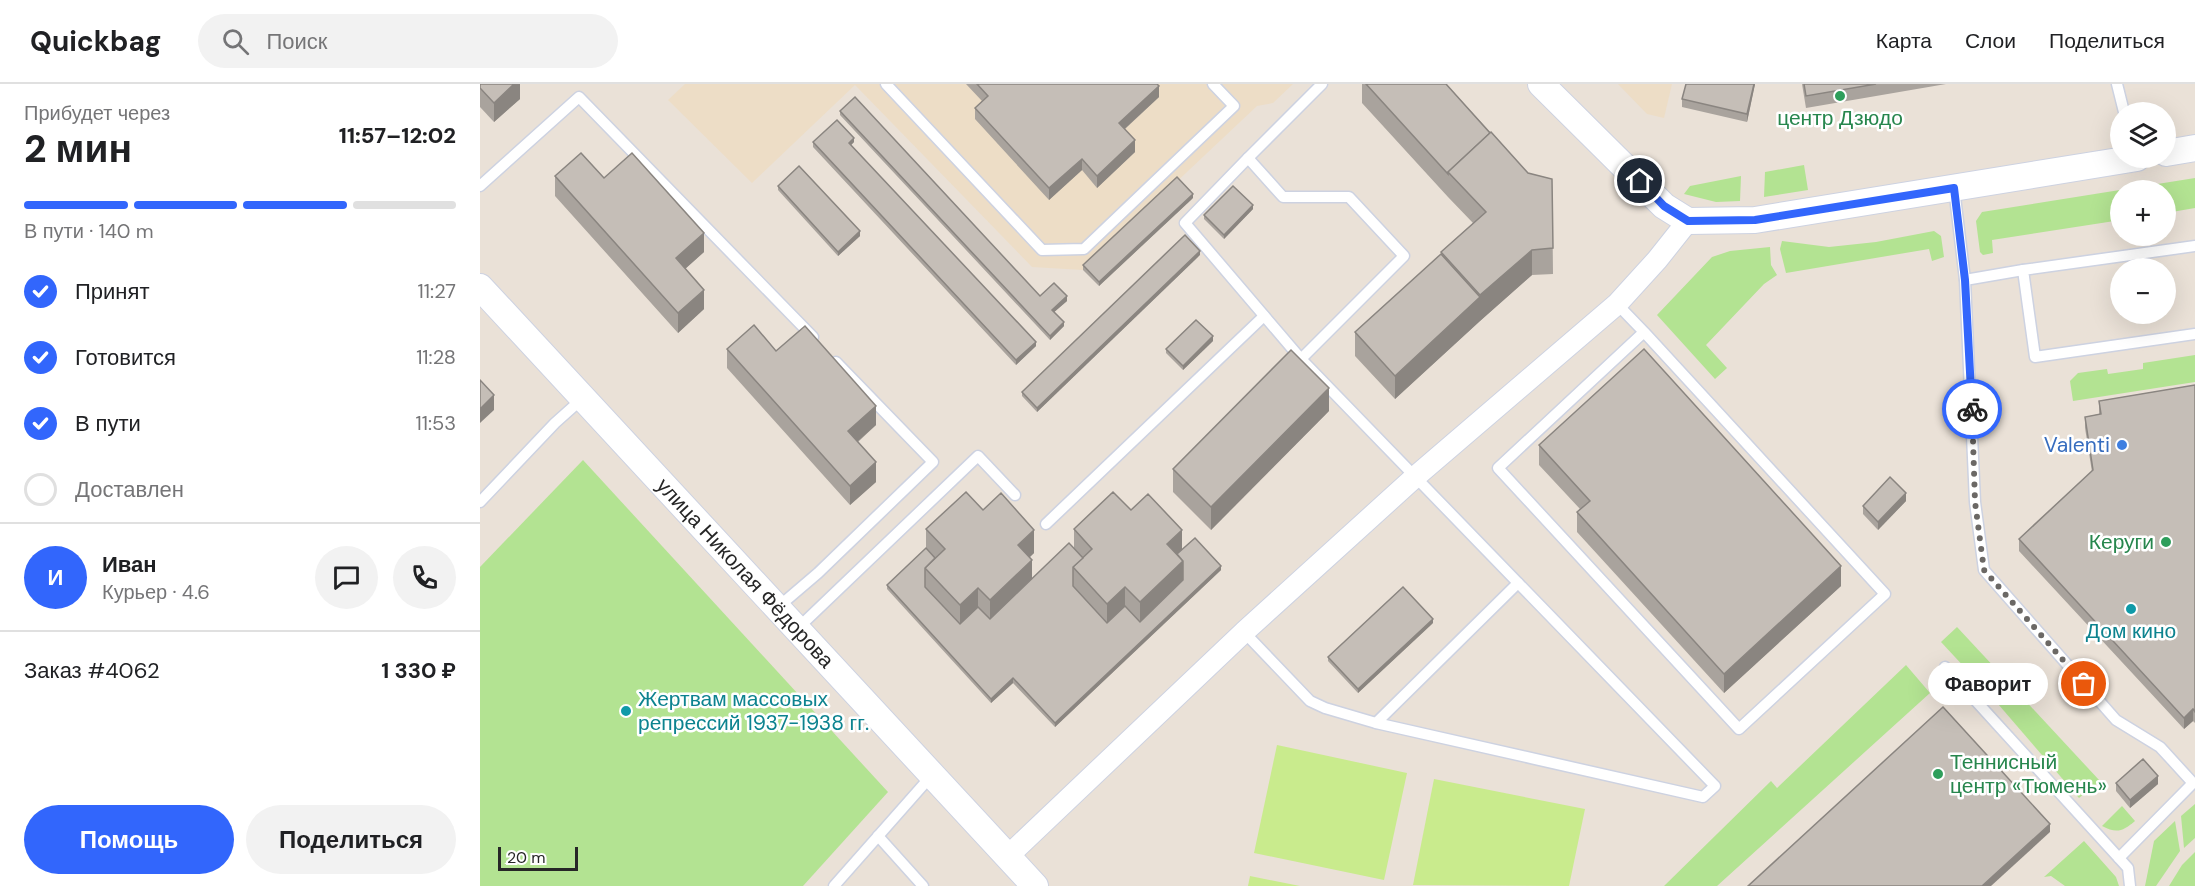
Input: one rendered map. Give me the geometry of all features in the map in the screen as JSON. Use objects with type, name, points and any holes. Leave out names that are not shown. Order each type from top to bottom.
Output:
[{"type":"street","points":[[1541,84],[1664,206],[1688,221],[1755,220],[2110,162]]},
{"type":"street","points":[[2176,151],[2195,148]]},
{"type":"street","points":[[1008,856],[1244,632],[1415,477],[1617,304],[1688,221]]},
{"type":"street","name":"улица Николая Фёдорова","points":[[480,287],[1008,856],[1029,884]]},
{"type":"lane","points":[[886,84],[1042,250],[1084,249],[1234,106],[1213,84]]},
{"type":"lane","points":[[1244,632],[1310,701],[1325,708],[1376,723],[1703,797],[1715,786],[1301,359],[1185,223],[1322,84]]},
{"type":"lane","points":[[2117,84],[2122,102]]},
{"type":"lane","points":[[480,186],[579,97],[817,342]]},
{"type":"lane","points":[[1248,158],[1283,197],[1349,197],[1404,256],[1301,359]]},
{"type":"lane","points":[[1954,188],[1965,280],[1975,502],[1984,570],[2116,720],[2160,747],[2194,782],[2118,858]]},
{"type":"lane","points":[[1965,280],[2195,246]]},
{"type":"lane","points":[[2023,270],[2035,357],[2195,334]]},
{"type":"lane","points":[[1617,304],[1644,332],[1885,594],[1739,729],[1498,468],[1644,332]]},
{"type":"lane","points":[[1046,524],[1264,316]]},
{"type":"lane","points":[[777,608],[818,573],[933,462],[825,351]]},
{"type":"lane","points":[[480,502],[555,423],[583,398]]},
{"type":"lane","points":[[797,629],[978,456],[1015,495]]},
{"type":"lane","points":[[1376,723],[1518,583]]},
{"type":"lane","points":[[1945,667],[2128,868],[2130,886]]},
{"type":"lane","points":[[834,886],[932,775]]},
{"type":"lane","points":[[878,836],[922,886]]},
{"type":"shaded area","points":[[685,84],[1293,84],[1273,103],[1257,106],[1083,270],[1032,267],[855,85],[752,183],[668,100]]},
{"type":"shaded area","points":[[1618,84],[1672,84],[1664,118],[1647,114]]},
{"type":"green space","points":[[1804,165],[1808,190],[1764,197],[1765,172]]},
{"type":"green space","points":[[1741,176],[1740,201],[1716,202],[1684,194],[1690,186]]},
{"type":"green space","points":[[2195,178],[2195,208],[2176,211],[2176,181]]},
{"type":"green space","points":[[2110,192],[2110,222],[1992,240],[1993,253],[1983,255],[1980,252],[1976,221],[1982,212]]},
{"type":"green space","points":[[1934,231],[1941,236],[1944,257],[1932,261],[1929,249],[1786,273],[1780,249],[1782,241],[1829,247],[1876,242]]},
{"type":"green space","points":[[1770,247],[1771,265],[1777,275],[1764,284],[1706,345],[1727,368],[1715,379],[1657,315],[1712,257],[1730,251]]},
{"type":"green space","points":[[2195,355],[2195,382],[2073,401],[2070,381],[2078,373],[2107,369],[2108,374],[2143,369],[2143,363]]},
{"type":"green space","points":[[583,460],[888,792],[803,886],[480,886],[480,567]]},
{"type":"green space","points":[[1957,627],[1997,670],[1981,685],[1941,642]]},
{"type":"green space","points":[[1906,665],[1930,693],[1717,886],[1664,886],[1771,781],[1777,788]]},
{"type":"green space","points":[[2008,682],[2100,781],[2079,798],[1992,697]]},
{"type":"green space","points":[[1277,745],[1407,773],[1384,880],[1254,853]]},
{"type":"green space","points":[[1434,779],[1585,809],[1569,886],[1413,885]]},
{"type":"green space","points":[[2195,804],[2195,838],[2184,848],[2181,816]]},
{"type":"green space","points":[[2122,806],[2135,821],[2120,830],[2102,826]]},
{"type":"green space","points":[[2175,821],[2180,851],[2156,886],[2145,886],[2154,841]]},
{"type":"green space","points":[[2084,841],[2116,877],[2119,886],[2065,886],[2051,876],[2044,877]]},
{"type":"green space","points":[[2195,852],[2195,886],[2169,886],[2182,865]]},
{"type":"green space","points":[[1250,876],[1300,886],[1248,886]]},
{"type":"building","points":[[480,84],[514,84],[494,103],[480,88]]},
{"type":"building","points":[[977,84],[1157,84],[1159,86],[1119,123],[1135,140],[1097,176],[1082,159],[1049,188],[975,108],[988,96]]},
{"type":"building","points":[[1366,84],[1446,84],[1490,133],[1448,174]]},
{"type":"building","points":[[1686,84],[1754,84],[1747,114],[1682,99]]},
{"type":"building","points":[[1804,84],[1876,84],[1806,96]]},
{"type":"building","points":[[855,97],[1040,296],[1054,283],[1067,296],[1052,310],[1064,322],[1050,336],[840,111]]},
{"type":"building","points":[[837,120],[854,138],[849,143],[1036,342],[1016,360],[813,142]]},
{"type":"building","points":[[1491,132],[1528,173],[1552,179],[1553,248],[1532,250],[1480,295],[1441,252],[1486,212],[1448,172]]},
{"type":"building","points":[[581,153],[604,178],[632,153],[704,233],[676,258],[704,290],[678,313],[555,176]]},
{"type":"building","points":[[799,166],[860,231],[838,252],[778,186]]},
{"type":"building","points":[[1177,177],[1193,194],[1099,282],[1083,265]]},
{"type":"building","points":[[1233,186],[1253,205],[1224,235],[1204,215]]},
{"type":"building","points":[[1185,235],[1200,251],[1037,408],[1022,392]]},
{"type":"building","points":[[1441,254],[1480,297],[1395,376],[1355,332]]},
{"type":"building","points":[[1196,320],[1213,336],[1183,366],[1166,349]]},
{"type":"building","points":[[754,325],[776,351],[805,326],[876,406],[848,431],[876,462],[850,486],[727,349]]},
{"type":"building","points":[[1644,349],[1841,566],[1724,674],[1577,512],[1590,501],[1539,445]]},
{"type":"building","points":[[1291,350],[1329,388],[1211,507],[1173,469]]},
{"type":"building","points":[[480,380],[494,395],[480,409]]},
{"type":"building","points":[[2195,385],[2195,712],[2193,709],[2184,718],[2019,539],[2093,470],[2085,417],[2101,414],[2099,401]]},
{"type":"building","points":[[1890,477],[1906,493],[1878,522],[1863,506]]},
{"type":"building","points":[[966,492],[983,510],[1001,493],[1034,530],[1018,545],[1032,560],[990,600],[978,588],[960,605],[925,568],[945,549],[926,529]]},
{"type":"building","points":[[1113,492],[1131,510],[1148,494],[1182,530],[1167,544],[1183,561],[1140,602],[1125,587],[1107,604],[1073,567],[1092,549],[1074,529]]},
{"type":"building","points":[[1195,538],[1221,566],[1055,723],[1013,678],[991,699],[887,585],[926,548],[935,558],[925,568],[925,587],[960,624],[978,607],[990,619],[1069,543],[1083,558],[1073,567],[1073,586],[1107,623],[1125,606],[1140,622],[1183,580],[1183,561],[1177,554]]},
{"type":"building","points":[[1403,587],[1433,619],[1358,689],[1328,657]]},
{"type":"building","points":[[1997,666],[2008,678],[1992,693],[1981,681]]},
{"type":"building","name":"Теннисный центр «Тюмень»","points":[[1943,707],[2050,824],[1982,886],[1748,886]]},
{"type":"building","points":[[2143,759],[2158,776],[2130,800],[2116,783]]},
{"type":"way so far","points":[[1972,409],[1975,502],[1984,570],[2084,684]]},
{"type":"place","name":"центр Дзюдо","points":[[1840,96]]},
{"type":"place","name":"Valenti","points":[[2122,445]]},
{"type":"place","name":"Керуги","points":[[2166,542]]},
{"type":"place","name":"Дом кино","points":[[2131,609]]},
{"type":"place","name":"Фаворит","points":[[2084,684]]},
{"type":"place","name":"Жертвам массовых репрессий 1937-1938 гг.","points":[[626,711]]},
{"type":"place","name":"Теннисный центр «Тюмень»","points":[[1938,774]]},
{"type":"route","points":[[1640,181],[1664,206],[1688,221],[1755,220],[1954,188],[1965,280],[1972,409]]}]
